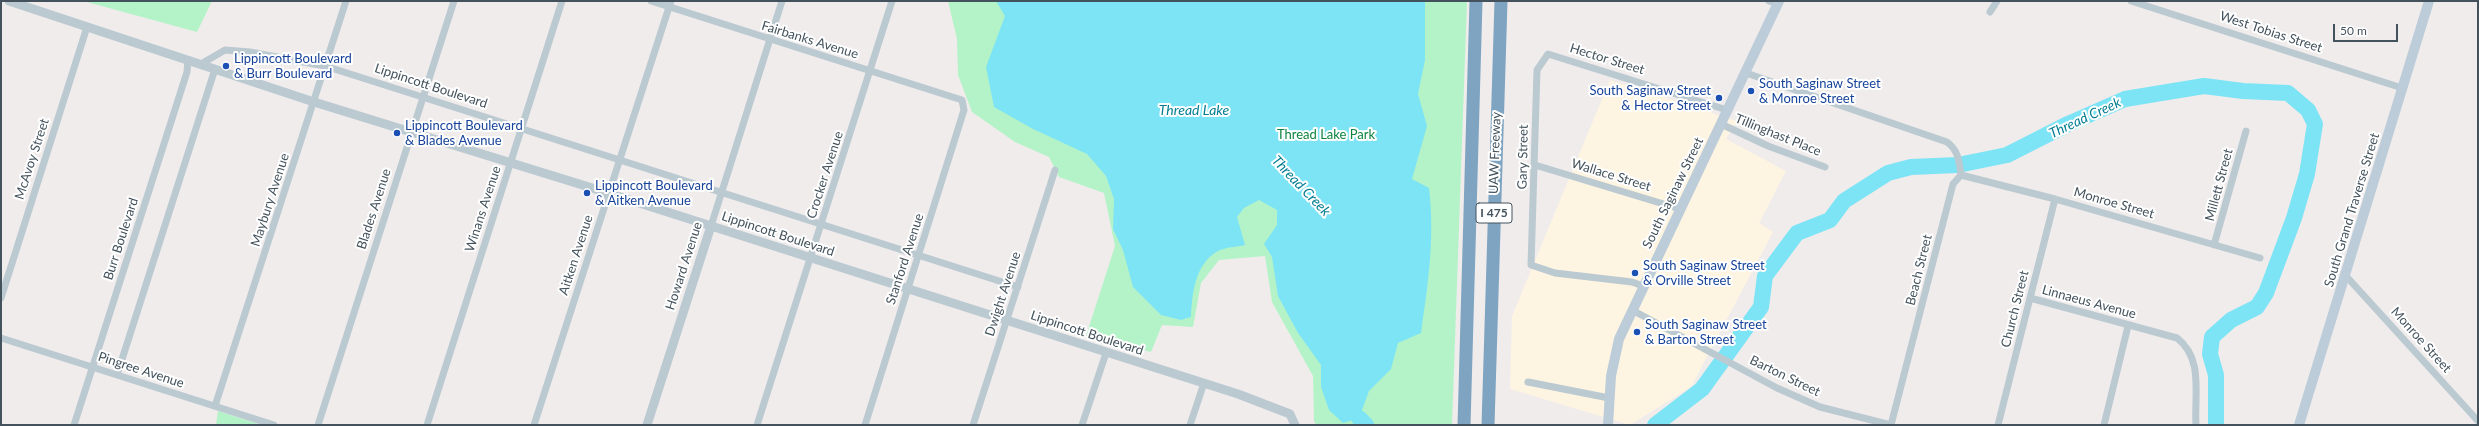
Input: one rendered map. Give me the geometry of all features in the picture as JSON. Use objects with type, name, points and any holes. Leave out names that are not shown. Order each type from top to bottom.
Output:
[{"type":"highway","name":"UAW Freeway","points":[[1464,425],[1476,1]]},
{"type":"highway","name":"UAW Freeway","points":[[1488,425],[1501,1]]},
{"type":"main road","name":"South Grand Traverse Street","points":[[2299,425],[2346,276],[2429,1]]},
{"type":"main road","name":"South Saginaw Street","points":[[1608,425],[1609,398],[1614,357],[1632,310],[1746,73],[1775,2]]},
{"type":"street","name":"Lippincott Boulevard","points":[[9,1],[314,102],[609,193],[1269,404],[1290,414],[1295,425]]},
{"type":"street","name":"Maybury Avenue","points":[[215,406],[346,1]]},
{"type":"street","name":"Blades Avenue","points":[[318,425],[454,1]]},
{"type":"street","name":"Winans Avenue","points":[[427,425],[562,1]]},
{"type":"street","name":"Fairbanks Avenue","points":[[651,1],[670,4],[770,40],[962,100]]},
{"type":"street","name":"Howard Avenue","points":[[647,425],[782,1]]},
{"type":"street","name":"Crocker Avenue","points":[[757,425],[892,1]]},
{"type":"street","points":[[1990,12],[1997,1]]},
{"type":"street","name":"West Tobias Street","points":[[2131,1],[2402,88]]},
{"type":"street","name":"Aitken Avenue","points":[[534,425],[670,4]]},
{"type":"street","name":"McAvoy Street","points":[[1,298],[87,27]]},
{"type":"street","name":"Lippincott Boulevard","points":[[201,64],[224,50],[250,52],[325,66],[1018,287]]},
{"type":"street","name":"Hector Street","points":[[1548,54],[1727,110]]},
{"type":"street","name":"Gary Street","points":[[1548,54],[1537,70],[1532,264],[1555,273],[1632,282],[1643,286]]},
{"type":"street","name":"Burr Boulevard","points":[[74,425],[187,72],[188,60]]},
{"type":"street","points":[[117,375],[215,69]]},
{"type":"street","points":[[1746,73],[1947,142],[1953,147],[1959,157],[1960,176]]},
{"type":"street","name":"Stanford Avenue","points":[[865,425],[920,256],[964,110],[962,100]]},
{"type":"street","name":"Tillinghast Place","points":[[1721,124],[1768,146],[1825,167]]},
{"type":"street","name":"Millett Street","points":[[2214,245],[2246,131]]},
{"type":"street","name":"Wallace Street","points":[[1535,165],[1680,209]]},
{"type":"street","name":"Dwight Avenue","points":[[973,425],[1055,170]]},
{"type":"street","name":"Monroe Street","points":[[1960,176],[2055,199],[2260,258]]},
{"type":"street","name":"Beach Street","points":[[1891,425],[1953,184],[1960,176]]},
{"type":"street","name":"Church Street","points":[[1998,425],[2055,199]]},
{"type":"street","name":"Monroe Street","points":[[2346,276],[2478,421]]},
{"type":"street","name":"Linnaeus Avenue","points":[[2030,298],[2128,326],[2177,338],[2188,346],[2196,366],[2196,425]]},
{"type":"street","name":"Barton Street","points":[[1632,310],[1777,388],[1820,407],[1891,425]]},
{"type":"street","points":[[2104,425],[2128,326]]},
{"type":"street","name":"Pingree Avenue","points":[[1,338],[274,425]]},
{"type":"street","points":[[1082,425],[1106,353]]},
{"type":"street","points":[[1528,382],[1609,398]]},
{"type":"street","points":[[1190,425],[1204,383]]},
{"type":"shaded area","points":[[1610,80],[1737,121],[1726,139],[1786,171],[1759,223],[1773,232],[1691,387],[1630,425],[1510,389],[1512,316]]},
{"type":"green space","points":[[83,1],[212,1],[197,32]]},
{"type":"green space","name":"Thread Lake","points":[[948,1],[1467,1],[1452,425],[1316,425],[1314,421],[1313,376],[1272,302],[1265,256],[1219,260],[1201,283],[1193,327],[1162,325],[1151,352],[1086,336],[1115,246],[1104,193],[1059,177],[1049,157],[1015,142],[972,112],[958,75],[957,39]]},
{"type":"green space","points":[[218,411],[262,425],[216,425]]},
{"type":"water","name":"Thread Lake","points":[[996,1],[1425,1],[1425,60],[1418,94],[1427,126],[1412,179],[1429,188],[1431,207],[1430,261],[1421,333],[1398,343],[1391,369],[1369,391],[1359,418],[1343,423],[1329,410],[1321,387],[1321,365],[1298,333],[1278,296],[1272,257],[1264,244],[1277,225],[1277,210],[1259,200],[1244,208],[1237,217],[1245,245],[1218,251],[1204,263],[1196,280],[1192,298],[1191,317],[1181,320],[1161,315],[1133,287],[1123,250],[1113,229],[1114,199],[1106,176],[1087,154],[1033,129],[994,107],[986,67],[1005,16]]},
{"type":"waterway","name":"Thread Creek","points":[[1655,425],[1702,389],[1761,307],[1765,276],[1797,233],[1830,220],[1844,201],[1888,173],[1911,167],[1958,165],[2007,155],[2068,124],[2125,99],[2204,86],[2243,91],[2288,93],[2308,110],[2315,124],[2307,174],[2294,218],[2266,293],[2257,307],[2231,320],[2212,337],[2210,354],[2216,375],[2216,425]]},
{"type":"waterway","name":"Thread Creek","points":[[1359,418],[1366,425]]},
{"type":"place","name":"Lippincott Boulevard & Burr Boulevard","points":[[226,66]]},
{"type":"place","name":"South Saginaw Street & Monroe Street","points":[[1751,91]]},
{"type":"place","name":"South Saginaw Street & Hector Street","points":[[1719,98]]},
{"type":"place","name":"Lippincott Boulevard & Blades Avenue","points":[[397,133]]},
{"type":"place","name":"Lippincott Boulevard & Aitken Avenue","points":[[587,193]]},
{"type":"place","name":"South Saginaw Street & Orville Street","points":[[1635,273]]},
{"type":"place","name":"South Saginaw Street & Barton Street","points":[[1637,332]]},
{"type":"park label","name":"Thread Lake Park","points":[[1326,135]]}]
